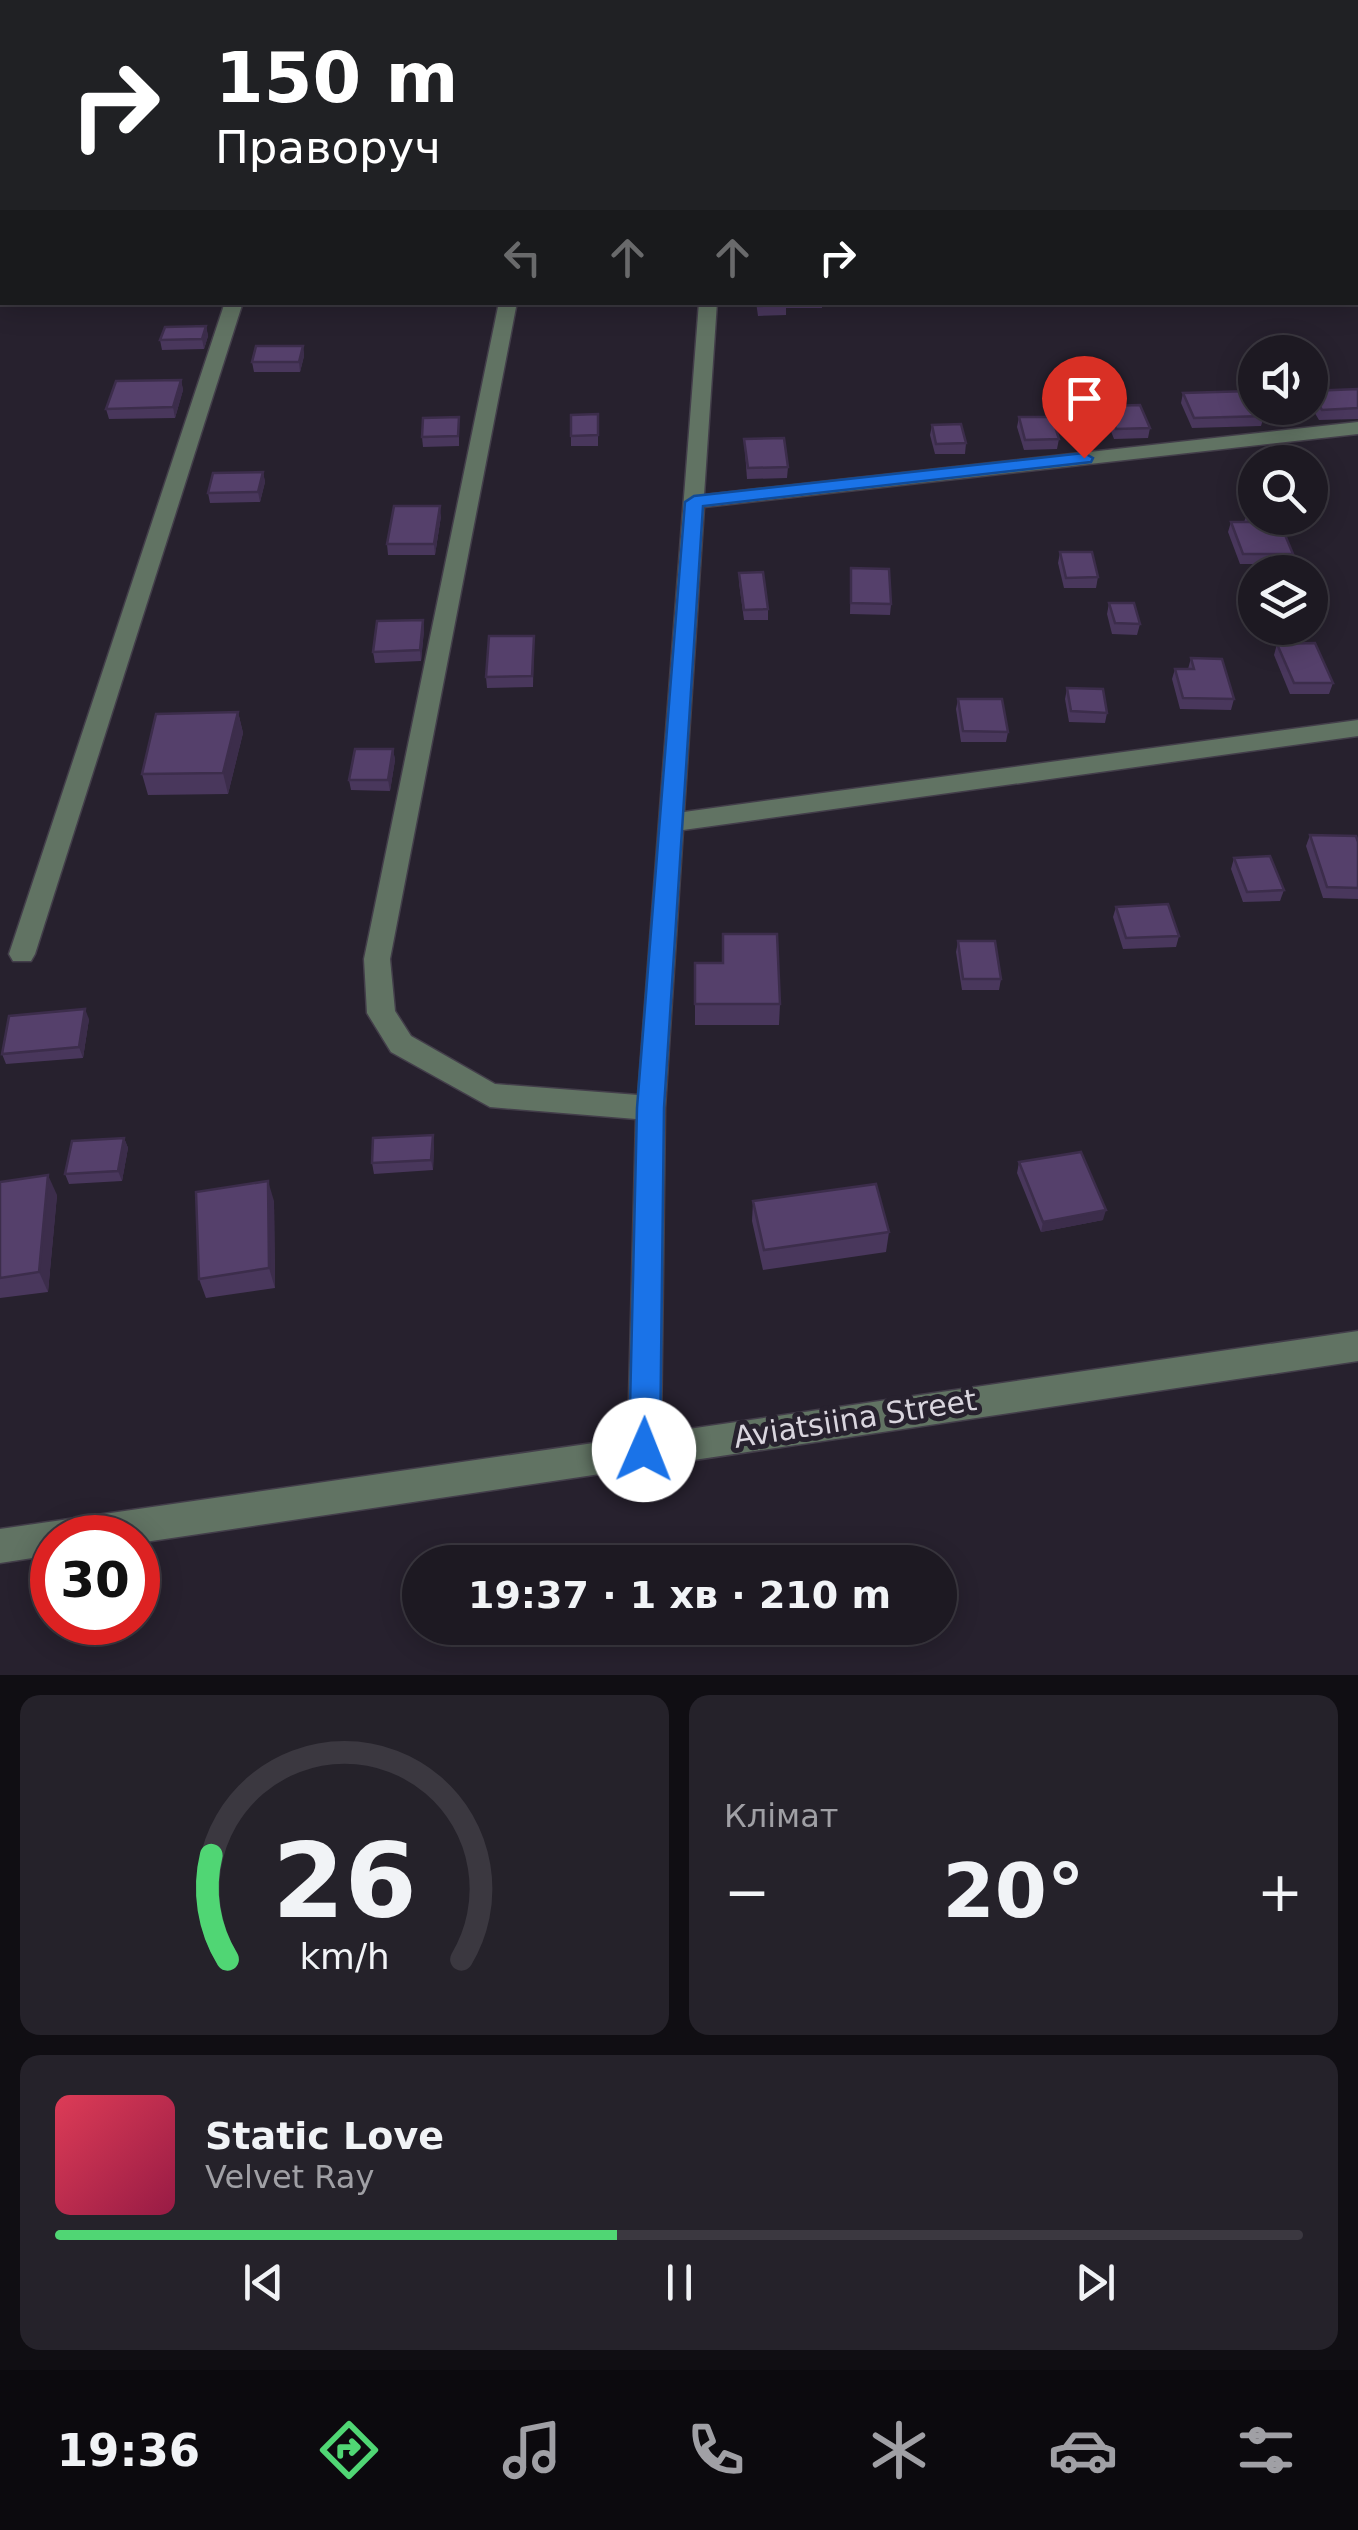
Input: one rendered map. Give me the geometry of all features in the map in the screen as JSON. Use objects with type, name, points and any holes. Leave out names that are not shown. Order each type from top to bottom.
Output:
[{"type":"street","points":[[22,954],[233,305]]},
{"type":"street","points":[[507,305],[377,959],[381,1013],[401,1044],[490,1095],[650,1108]]},
{"type":"street","points":[[644,1450],[650,1108],[708,305]]},
{"type":"street","points":[[694,502],[1358,428]]},
{"type":"street","points":[[671,823],[1358,728]]},
{"type":"street","name":"Aviatsiina Street","points":[[160,1522],[1358,1346]]},
{"type":"street","name":"Aviatsiina Street","points":[[0,1546],[30,1542]]},
{"type":"building","points":[[206,326],[202,339],[160,340],[165,327]]},
{"type":"building","points":[[256,346],[303,346],[299,362],[252,362]]},
{"type":"building","points":[[181,380],[173,407],[106,409],[116,381]]},
{"type":"building","points":[[1358,389],[1358,408],[1328,410],[1328,390]]},
{"type":"building","points":[[1238,391],[1238,417],[1194,418],[1183,393]]},
{"type":"building","points":[[1140,405],[1150,428],[1116,429],[1107,406]]},
{"type":"building","points":[[598,414],[598,435],[571,436],[571,415]]},
{"type":"building","points":[[459,417],[458,436],[422,437],[423,418]]},
{"type":"building","points":[[1019,417],[1052,417],[1059,439],[1025,440]]},
{"type":"building","points":[[961,424],[966,443],[936,444],[932,425]]},
{"type":"building","points":[[784,438],[788,467],[748,468],[744,439]]},
{"type":"building","points":[[263,472],[258,492],[208,493],[213,473]]},
{"type":"building","points":[[394,506],[440,506],[434,544],[387,544]]},
{"type":"building","points":[[1231,522],[1238,522],[1238,535],[1285,535],[1293,554],[1243,554]]},
{"type":"building","points":[[1060,552],[1092,552],[1098,577],[1066,578]]},
{"type":"building","points":[[851,568],[889,569],[891,604],[851,603]]},
{"type":"building","points":[[763,572],[768,609],[744,610],[739,573]]},
{"type":"building","points":[[1109,603],[1134,603],[1140,624],[1115,623]]},
{"type":"building","points":[[423,620],[420,650],[373,652],[377,621]]},
{"type":"building","points":[[489,636],[534,636],[532,676],[486,677]]},
{"type":"building","points":[[1277,645],[1316,645],[1333,683],[1294,683]]},
{"type":"building","points":[[1191,658],[1222,659],[1234,699],[1183,698],[1175,669],[1194,669]]},
{"type":"building","points":[[1067,688],[1103,689],[1107,713],[1071,711]]},
{"type":"building","points":[[958,699],[1002,699],[1008,732],[963,731]]},
{"type":"building","points":[[238,712],[223,773],[142,774],[156,714]]},
{"type":"building","points":[[355,749],[393,749],[388,780],[349,780]]},
{"type":"building","points":[[1310,835],[1356,836],[1358,888],[1327,887]]},
{"type":"building","points":[[1270,856],[1284,890],[1247,892],[1234,858]]},
{"type":"building","points":[[1168,904],[1179,936],[1126,938],[1116,907]]},
{"type":"building","points":[[723,934],[777,934],[780,1004],[695,1004],[695,963],[723,963]]},
{"type":"building","points":[[958,941],[995,941],[1001,979],[963,979]]},
{"type":"building","points":[[85,1009],[79,1047],[2,1054],[9,1016]]},
{"type":"building","points":[[433,1135],[431,1160],[372,1163],[373,1138]]},
{"type":"building","points":[[124,1138],[118,1171],[65,1174],[72,1141]]},
{"type":"building","points":[[1081,1152],[1106,1210],[1043,1222],[1019,1162]]},
{"type":"building","points":[[48,1175],[39,1272],[0,1278],[0,1182]]},
{"type":"building","points":[[268,1181],[269,1268],[199,1279],[196,1192]]},
{"type":"building","points":[[876,1184],[889,1232],[764,1250],[753,1201]]},
{"type":"route","points":[[644,1450],[650,1108],[694,502],[1084,458]]}]
